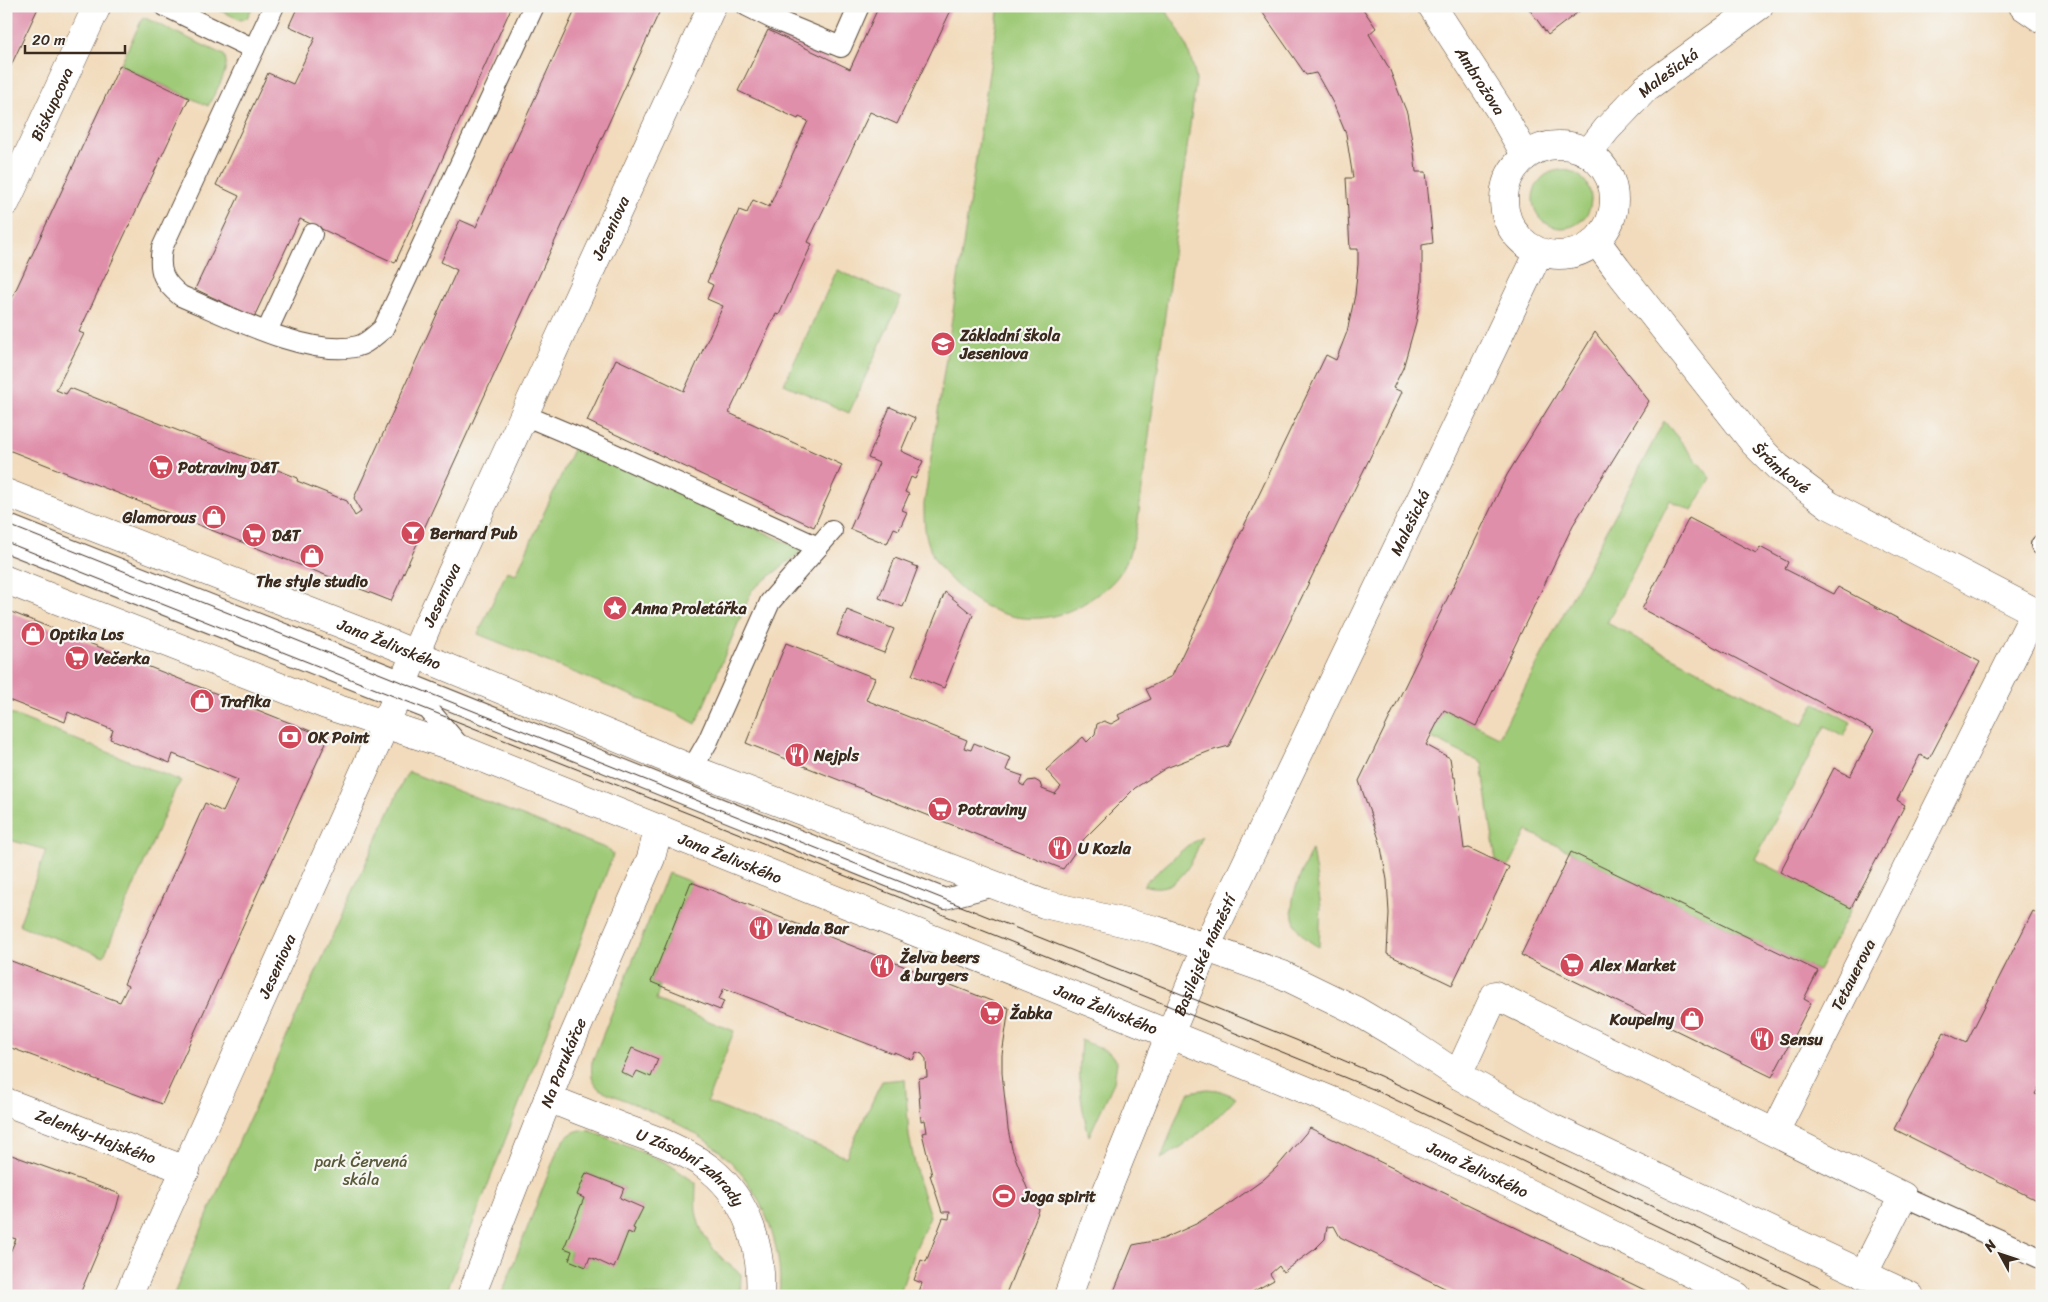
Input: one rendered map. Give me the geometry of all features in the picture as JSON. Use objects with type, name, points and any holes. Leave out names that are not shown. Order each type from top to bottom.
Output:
[{"type":"street","name":"Biskupcova","points":[[6,202],[97,6]]},
{"type":"street","name":"Jeseniova","points":[[128,1296],[524,415],[712,6]]},
{"type":"street","name":"Ambrožova","points":[[1432,6],[1499,109],[1526,156]]},
{"type":"street","name":"Malešická","points":[[1588,153],[1607,129],[1646,88],[1759,6]]},
{"type":"street","points":[[2023,6],[2042,19]]},
{"type":"street","points":[[1558,145],[1573,147],[1588,153],[1603,166],[1612,184],[1614,204],[1610,223],[1597,242],[1571,254],[1555,255],[1539,252],[1522,241],[1511,226],[1504,208],[1506,188],[1513,171],[1526,156],[1540,148],[1558,145]]},
{"type":"street","name":"Šrámkové","points":[[1597,242],[1748,435],[1778,467],[1829,505],[2035,612]]},
{"type":"street","name":"Malešická","points":[[1279,794],[1539,252]]},
{"type":"street","name":"Jana Želivského","points":[[6,493],[363,632],[692,769],[1044,904],[1156,930],[1305,984],[1355,1010],[1404,1039],[1458,1075],[1550,1127],[1910,1296]]},
{"type":"street","name":"Jana Želivského","points":[[6,580],[310,699],[463,750],[1342,1105],[1516,1187],[1737,1296]]},
{"type":"street","name":"Tetauerova","points":[[1775,1132],[2035,612]]},
{"type":"street","name":"Basilejské náměstí","points":[[1068,1296],[1102,1203],[1206,947],[1279,794]]},
{"type":"street","name":"Na Parukářce","points":[[472,1296],[548,1098],[651,858],[658,830]]},
{"type":"street","points":[[1458,1075],[1495,995],[1775,1132],[1903,1196],[1864,1275]]},
{"type":"street","name":"U Zásobní zahrady","points":[[548,1098],[686,1153],[711,1170],[729,1189],[743,1209],[758,1245],[761,1276],[760,1296]]},
{"type":"street","name":"Zelenky-Hajského","points":[[6,1102],[186,1170]]},
{"type":"lane","points":[[165,6],[254,49]]},
{"type":"lane","points":[[274,6],[162,248],[159,264],[164,278],[171,288],[181,296],[267,332],[318,347],[341,350],[361,346],[383,329],[534,6]]},
{"type":"lane","points":[[747,6],[773,19],[841,47],[859,6]]},
{"type":"lane","points":[[267,332],[312,234]]},
{"type":"lane","points":[[524,415],[588,442],[818,547]]},
{"type":"lane","name":"Jana Želivského","points":[[6,524],[400,689],[428,710],[463,750]]},
{"type":"lane","points":[[692,769],[708,741],[770,602],[832,531]]},
{"type":"lane","name":"Jana Želivského","points":[[6,542],[400,689],[945,900],[997,885]]},
{"type":"lane","points":[[1903,1196],[2042,1259]]},
{"type":"green space","points":[[210,6],[253,6],[247,18],[241,20]]},
{"type":"green space","points":[[999,6],[1161,6],[1180,32],[1191,60],[1196,80],[1134,540],[1122,571],[1107,587],[1079,606],[1062,614],[1045,617],[1011,616],[995,611],[963,591],[946,575],[933,557],[924,523],[924,504]]},
{"type":"green space","points":[[143,17],[224,55],[226,67],[224,74],[208,106],[120,65]]},
{"type":"green space","points":[[1562,170],[1578,175],[1586,183],[1591,199],[1586,215],[1578,223],[1562,228],[1546,223],[1538,215],[1533,199],[1538,183],[1546,175]]},
{"type":"green space","points":[[837,270],[901,298],[849,413],[784,384]]},
{"type":"green space","points":[[1664,421],[1711,478],[1692,511],[1670,500],[1607,623],[1803,725],[1815,703],[1851,722],[1844,736],[1825,726],[1755,859],[1851,908],[1818,971],[1527,831],[1509,867],[1496,861],[1482,763],[1430,737],[1444,710],[1499,737]]},
{"type":"green space","points":[[575,445],[803,550],[752,590],[696,724],[678,714],[478,634],[507,571],[516,574]]},
{"type":"green space","points":[[6,712],[181,781],[175,790],[104,956],[19,925],[46,850],[6,839]]},
{"type":"green space","name":"park Červená skála","points":[[409,772],[610,850],[613,855],[445,1296],[173,1296],[240,1139],[405,777]]},
{"type":"green space","points":[[1202,837],[1188,867],[1174,882],[1166,886],[1143,885],[1187,846]]},
{"type":"green space","points":[[1312,849],[1321,907],[1319,947],[1305,937],[1296,926],[1293,915],[1295,889]]},
{"type":"green space","points":[[668,873],[691,882],[651,982],[660,986],[656,1000],[734,1031],[707,1102],[846,1157],[882,1081],[905,1079],[909,1136],[918,1179],[930,1216],[912,1257],[899,1296],[779,1296],[779,1267],[771,1230],[754,1193],[738,1170],[720,1151],[699,1136],[677,1123],[599,1089],[594,1083],[592,1062]]},
{"type":"green space","points":[[1081,1040],[1109,1052],[1117,1062],[1114,1082],[1089,1136],[1080,1088]]},
{"type":"green space","points":[[1207,1089],[1218,1090],[1236,1097],[1201,1132],[1183,1146],[1161,1159],[1182,1103],[1190,1092]]},
{"type":"green space","points":[[581,1130],[591,1131],[667,1163],[696,1183],[698,1221],[712,1247],[741,1274],[740,1296],[501,1296],[556,1154],[566,1138],[572,1133]],"holes":[[[586,1173],[624,1188],[620,1198],[643,1208],[633,1228],[635,1229],[633,1234],[628,1232],[614,1267],[590,1257],[586,1267],[569,1260],[584,1198],[577,1195]]]},
{"type":"building","points":[[6,6],[39,6],[6,76]]},
{"type":"building","points":[[298,6],[512,6],[395,263],[300,219],[254,317],[195,289],[239,196],[216,185],[268,73],[293,84],[315,38],[289,26]]},
{"type":"building","points":[[577,6],[662,6],[391,601],[6,449],[6,311],[120,65],[189,98],[79,332],[84,334],[56,390],[66,394],[70,388],[298,478],[297,481],[347,501],[355,516],[361,512],[354,498],[457,270],[441,262],[460,220],[476,227]]},
{"type":"building","points":[[879,6],[953,6],[897,124],[870,112],[808,242],[812,244],[779,315],[776,314],[729,413],[842,465],[814,527],[587,421],[616,359],[684,391],[723,306],[707,299],[713,285],[707,282],[739,210],[747,213],[753,200],[769,207],[808,121],[799,117],[798,119],[738,91],[768,30],[850,69]]},
{"type":"building","points":[[1258,6],[1361,6],[1376,28],[1369,34],[1389,68],[1407,113],[1416,172],[1426,172],[1433,243],[1422,245],[1422,287],[1416,322],[1403,368],[1393,388],[1402,392],[1229,746],[1210,751],[1166,768],[1135,788],[1084,839],[1063,869],[746,743],[786,643],[875,678],[866,700],[967,740],[964,748],[971,750],[974,743],[1011,758],[1006,770],[1023,776],[1020,784],[1024,786],[1028,781],[1035,780],[1040,783],[1042,789],[1055,794],[1061,787],[1046,770],[1083,737],[1087,742],[1095,734],[1097,724],[1104,721],[1111,724],[1120,719],[1118,715],[1151,699],[1146,689],[1172,676],[1326,355],[1336,360],[1347,332],[1355,295],[1358,249],[1350,249],[1346,178],[1353,178],[1346,134],[1333,103],[1316,73],[1306,75]]},
{"type":"building","points":[[1527,6],[1586,6],[1548,35]]},
{"type":"building","points":[[1595,332],[1649,401],[1573,525],[1476,726],[1444,710],[1426,745],[1450,758],[1453,777],[1455,777],[1464,849],[1469,848],[1509,867],[1452,985],[1387,954],[1389,913],[1387,880],[1380,842],[1359,781],[1507,475]]},
{"type":"building","points":[[890,407],[915,418],[901,451],[923,461],[915,479],[911,477],[905,492],[909,494],[902,510],[907,512],[899,530],[894,528],[887,544],[850,529],[879,463],[868,458]]},
{"type":"building","points":[[1689,518],[1756,553],[1760,547],[1788,562],[1785,569],[1834,594],[1838,587],[1980,662],[1929,759],[1920,755],[1897,800],[1905,805],[1851,908],[1780,872],[1834,768],[1850,776],[1874,731],[1642,609]]},
{"type":"building","points":[[895,558],[918,567],[903,607],[879,598]]},
{"type":"building","points":[[945,592],[973,615],[944,688],[912,675]]},
{"type":"building","points":[[6,610],[328,738],[162,1104],[6,1046],[6,959],[120,1002],[128,986],[124,984],[205,803],[223,812],[238,780],[173,754],[170,763],[110,739],[113,730],[68,712],[65,722],[6,699],[8,688],[6,688]]},
{"type":"building","points":[[847,610],[894,629],[884,653],[837,635]]},
{"type":"building","points":[[1571,852],[1818,971],[1804,999],[1811,1003],[1772,1077],[1521,955]]},
{"type":"building","points":[[691,882],[1009,1008],[1002,1055],[1008,1129],[1012,1149],[1027,1188],[1039,1210],[1005,1296],[910,1296],[911,1292],[918,1295],[922,1283],[914,1280],[921,1260],[926,1262],[943,1218],[949,1219],[950,1212],[942,1212],[930,1175],[932,1175],[922,1133],[927,1132],[925,1120],[921,1121],[918,1080],[927,1077],[926,1059],[922,1054],[916,1052],[913,1060],[894,1052],[894,1054],[724,988],[719,999],[724,1001],[720,1010],[651,982]]},
{"type":"building","points":[[2033,911],[2042,916],[2042,1082],[2035,1094],[2042,1097],[2042,1203],[1894,1129],[1944,1032],[1966,1043]]},
{"type":"building","points":[[632,1048],[658,1059],[651,1077],[637,1071],[633,1078],[621,1072]]},
{"type":"building","points":[[1310,1128],[1657,1296],[1461,1296],[1340,1237],[1334,1226],[1327,1227],[1325,1239],[1315,1249],[1283,1272],[1279,1266],[1270,1274],[1274,1280],[1245,1296],[1112,1296],[1133,1245],[1163,1239],[1196,1224],[1229,1204],[1263,1180],[1277,1167]]},
{"type":"building","points":[[6,1153],[120,1194],[116,1209],[79,1296],[6,1296],[6,1261],[16,1239],[6,1236]]},
{"type":"building","points":[[586,1173],[624,1188],[620,1198],[643,1208],[633,1228],[635,1229],[633,1234],[628,1232],[614,1268],[590,1257],[586,1267],[569,1260],[572,1251],[564,1248],[584,1198],[577,1195]]},
{"type":"tram line","points":[[6,524],[1296,1040],[1380,1076],[1839,1296]]},
{"type":"tram line","points":[[6,542],[1009,941],[1373,1089],[1802,1296]]},
{"type":"place","name":"Základní škola Jeseniova","points":[[943,344]]},
{"type":"place","name":"Potraviny D&T","points":[[161,467]]},
{"type":"place","name":"Glamorous","points":[[214,517]]},
{"type":"place","name":"Bernard Pub","points":[[413,533]]},
{"type":"place","name":"D&T","points":[[254,535]]},
{"type":"place","name":"The style studio","points":[[312,556]]},
{"type":"place","name":"Anna Proletářka","points":[[615,608]]},
{"type":"place","name":"Optika Los","points":[[33,634]]},
{"type":"place","name":"Večerka","points":[[77,658]]},
{"type":"place","name":"Trafika","points":[[202,701]]},
{"type":"place","name":"OK Point","points":[[290,737]]},
{"type":"place","name":"Nejpls","points":[[797,755]]},
{"type":"place","name":"Potraviny","points":[[940,809]]},
{"type":"place","name":"U Kozla","points":[[1060,848]]},
{"type":"place","name":"Venda Bar","points":[[761,928]]},
{"type":"place","name":"Alex Market","points":[[1572,965]]},
{"type":"place","name":"Želva beers & burgers","points":[[882,966]]},
{"type":"place","name":"Žabka","points":[[992,1013]]},
{"type":"place","name":"Koupelny","points":[[1692,1019]]},
{"type":"place","name":"Sensu","points":[[1762,1039]]},
{"type":"place","name":"Joga spirit","points":[[1004,1196]]}]
